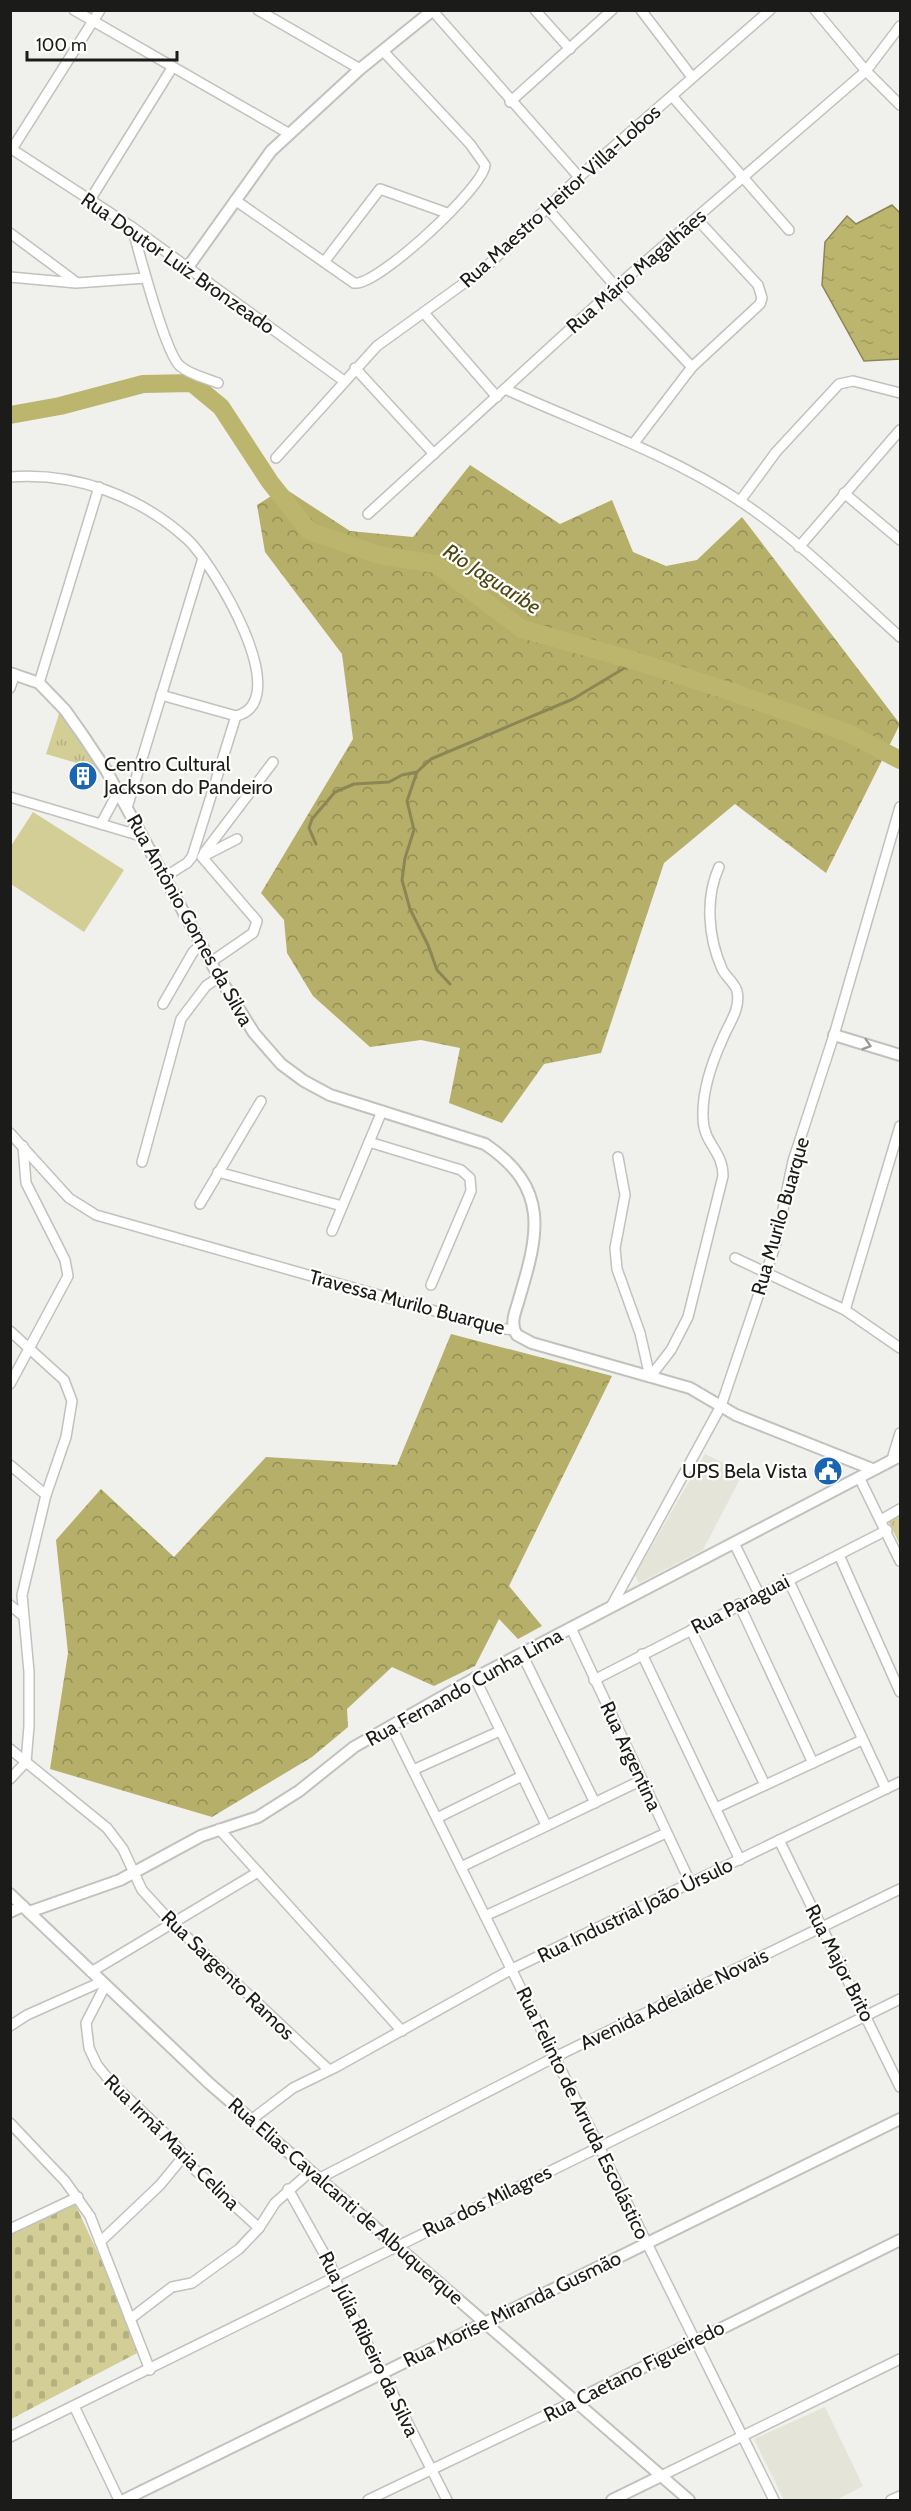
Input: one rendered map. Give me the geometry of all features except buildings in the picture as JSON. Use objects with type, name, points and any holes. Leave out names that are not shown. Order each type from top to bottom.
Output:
[{"type":"street","points":[[74,10],[288,133]]},
{"type":"street","points":[[11,148],[100,10]]},
{"type":"street","points":[[258,10],[360,69]]},
{"type":"street","points":[[535,10],[570,49]]},
{"type":"street","points":[[510,102],[612,10]]},
{"type":"street","points":[[641,10],[692,77]]},
{"type":"street","name":"Rua Maestro Heitor Villa-Lobos","points":[[276,458],[377,346],[485,268],[579,177],[770,10]]},
{"type":"street","points":[[815,10],[866,71],[900,105]]},
{"type":"street","points":[[188,267],[271,151],[288,133],[360,69],[384,52],[432,11],[510,102],[579,177]]},
{"type":"street","name":"Rua Mário Magalhães","points":[[368,514],[616,287],[866,71],[900,26]]},
{"type":"street","points":[[235,200],[349,280],[363,283],[411,251],[481,178],[485,165],[470,144],[384,52]]},
{"type":"street","points":[[90,200],[172,68]]},
{"type":"street","points":[[672,96],[789,230]]},
{"type":"street","name":"Rua Doutor Luiz Bronzeado","points":[[11,148],[132,227],[344,381]]},
{"type":"street","points":[[324,262],[381,189],[447,213]]},
{"type":"street","points":[[548,208],[616,287],[692,367]]},
{"type":"street","points":[[634,444],[692,367],[760,304],[762,298],[758,285],[697,219]]},
{"type":"street","points":[[132,227],[146,278],[176,362],[184,369],[218,383]]},
{"type":"street","points":[[10,233],[76,283]]},
{"type":"street","points":[[10,277],[76,283],[146,278]]},
{"type":"street","points":[[424,313],[497,397]]},
{"type":"street","points":[[355,368],[434,454]]},
{"type":"street","points":[[740,501],[776,453],[839,384],[853,381],[900,393]]},
{"type":"street","points":[[505,389],[634,444],[740,501],[800,547],[900,637]]},
{"type":"street","points":[[800,547],[844,493],[897,442],[900,430]]},
{"type":"street","points":[[10,477],[29,476],[70,480],[99,487],[135,502],[188,540],[203,558],[242,624],[257,673],[257,699],[253,706],[236,716],[197,857]]},
{"type":"street","points":[[39,683],[99,487]]},
{"type":"street","points":[[844,493],[900,540]]},
{"type":"street","points":[[127,808],[203,558]]},
{"type":"street","points":[[10,688],[13,674]]},
{"type":"street","name":"Rua Antônio Gomes da Silva","points":[[13,674],[39,683],[51,694],[82,734],[118,792],[219,977],[254,1034],[281,1064],[304,1081],[330,1095],[485,1144],[507,1159],[520,1176],[532,1198],[535,1216],[534,1246],[513,1322],[514,1330]]},
{"type":"street","points":[[161,695],[236,716]]},
{"type":"street","points":[[197,857],[273,762]]},
{"type":"street","points":[[101,824],[118,792]]},
{"type":"street","points":[[10,796],[141,836]]},
{"type":"street","name":"Rua Murilo Buarque","points":[[612,1605],[721,1407],[776,1243],[793,1161],[834,1035],[900,807]]},
{"type":"street","points":[[163,878],[197,857],[237,839]]},
{"type":"street","points":[[197,857],[257,921],[253,933],[210,962]]},
{"type":"street","points":[[650,1377],[671,1350],[687,1317],[723,1176],[723,1161],[706,1135],[703,1117],[708,1077],[723,1037],[735,1016],[737,991],[722,970],[713,939],[710,894],[719,867]]},
{"type":"street","points":[[163,1004],[193,952],[201,945]]},
{"type":"street","points":[[142,1162],[181,1019],[206,986],[219,977]]},
{"type":"street","points":[[834,1035],[900,1055]]},
{"type":"street","points":[[200,1204],[261,1101]]},
{"type":"street","points":[[332,1231],[382,1111]]},
{"type":"street","points":[[845,1310],[900,1126]]},
{"type":"street","name":"Travessa Murilo Buarque","points":[[10,1133],[69,1198],[96,1215],[139,1229],[210,1246],[313,1278],[495,1328],[514,1330],[517,1335],[532,1343],[690,1388],[736,1415],[872,1469]]},
{"type":"street","points":[[369,1142],[461,1170],[470,1178],[471,1191],[431,1284]]},
{"type":"street","points":[[10,1384],[66,1282],[68,1269],[26,1183],[23,1146]]},
{"type":"street","points":[[618,1157],[625,1195],[615,1248],[617,1269],[640,1333],[650,1377]]},
{"type":"street","points":[[218,1172],[342,1206]]},
{"type":"street","points":[[735,1258],[845,1310],[900,1348]]},
{"type":"street","points":[[10,1332],[64,1380],[72,1401],[66,1437],[46,1495],[25,1577],[22,1615],[30,1699],[26,1762],[10,1779]]},
{"type":"street","points":[[896,1457],[900,1433]]},
{"type":"street","name":"Rua Fernando Cunha Lima","points":[[10,1912],[26,1909],[134,1874],[219,1829],[243,1824],[277,1807],[354,1748],[475,1678],[896,1457]]},
{"type":"street","points":[[10,1465],[46,1495]]},
{"type":"street","points":[[859,1477],[900,1561]]},
{"type":"street","points":[[881,1520],[900,1509]]},
{"type":"street","name":"Rua Paraguai","points":[[594,1680],[886,1530]]},
{"type":"street","points":[[734,1543],[759,1594]]},
{"type":"street","points":[[839,1555],[900,1692]]},
{"type":"street","points":[[788,1579],[886,1789]]},
{"type":"street","points":[[739,1604],[813,1764]]},
{"type":"street","points":[[10,1605],[22,1615]]},
{"type":"street","name":"Rua Argentina","points":[[571,1628],[691,1884]]},
{"type":"street","points":[[691,1630],[765,1785]]},
{"type":"street","points":[[522,1654],[595,1803]]},
{"type":"street","points":[[642,1654],[740,1860]]},
{"type":"street","points":[[475,1678],[546,1825]]},
{"type":"street","name":"Rua Felinto de Arruda Escolástico","points":[[391,1726],[774,2500]]},
{"type":"street","points":[[413,1770],[500,1731]]},
{"type":"street","points":[[717,1808],[862,1740]]},
{"type":"street","name":"Rua Sargento Ramos","points":[[10,1749],[107,1828],[116,1838],[142,1890],[172,1923],[329,2070]]},
{"type":"street","points":[[437,1818],[522,1776]]},
{"type":"street","points":[[461,1867],[642,1780]]},
{"type":"street","name":"Rua Industrial João Úrsulo","points":[[251,2120],[293,2088],[402,2031],[512,1969],[900,1782]]},
{"type":"street","points":[[219,1829],[402,2031]]},
{"type":"street","points":[[485,1916],[666,1833]]},
{"type":"street","name":"Rua Major Brito","points":[[779,1840],[900,2087]]},
{"type":"street","points":[[91,1972],[258,1872]]},
{"type":"street","name":"Avenida Adelaide Novais","points":[[130,2319],[172,2287],[192,2283],[239,2248],[259,2228],[267,2212],[288,2189],[900,1889]]},
{"type":"street","name":"Rua Elias Cavalcanti de Albuquerque","points":[[10,1894],[103,1984],[251,2120],[689,2500]]},
{"type":"street","points":[[10,2026],[27,2015],[103,1984]]},
{"type":"street","name":"Rua Irmã Maria Celina","points":[[103,1984],[86,2023],[89,2048],[97,2065],[110,2081],[170,2138],[183,2157],[259,2228]]},
{"type":"street","name":"Rua dos Milagres","points":[[10,2438],[334,2276],[900,1999]]},
{"type":"street","name":"Rua Morise Miranda Gusmão","points":[[124,2500],[900,2119]]},
{"type":"street","points":[[10,2123],[78,2197],[90,2216],[150,2370]]},
{"type":"street","points":[[100,2242],[160,2185],[183,2157]]},
{"type":"street","name":"Rua Júlia Ribeiro da Silva","points":[[288,2189],[447,2500]]},
{"type":"street","points":[[10,2229],[78,2197]]},
{"type":"street","name":"Rua Caetano Figueiredo","points":[[368,2500],[575,2401],[694,2340],[900,2240]]},
{"type":"street","points":[[612,2500],[900,2359]]},
{"type":"street","points":[[74,2406],[119,2500]]},
{"type":"shaded area","points":[[705,1454],[743,1473],[703,1550],[639,1583],[635,1575]]},
{"type":"shaded area","points":[[825,2407],[863,2486],[836,2500],[784,2500],[754,2439]]},
{"type":"green space","points":[[470,465],[560,524],[612,500],[633,552],[666,566],[697,560],[742,517],[900,724],[826,873],[735,804],[664,863],[601,1053],[544,1064],[502,1123],[449,1103],[460,1048],[421,1040],[370,1047],[313,996],[287,953],[284,920],[261,893],[353,739],[342,654],[265,552],[257,505],[284,488],[350,531],[413,537]]},
{"type":"green space","points":[[61,708],[104,771],[46,754]]},
{"type":"green space","points":[[33,812],[124,870],[84,932],[11,884],[11,846]]},
{"type":"green space","points":[[451,1334],[612,1376],[509,1586],[542,1626],[518,1639],[499,1619],[475,1666],[434,1686],[392,1667],[347,1709],[348,1727],[312,1757],[212,1817],[50,1769],[68,1653],[56,1540],[101,1489],[174,1557],[266,1457],[397,1465]]},
{"type":"green space","points":[[900,1513],[900,1545],[888,1520]]},
{"type":"green space","points":[[75,2204],[143,2350],[11,2419],[10,2234]]},
{"type":"water","points":[[892,205],[900,213],[900,359],[864,361],[822,285],[825,242],[847,216],[856,224]]},
{"type":"waterway","name":"Rio Jaguaribe","points":[[10,415],[60,406],[143,384],[192,383],[221,407],[270,482],[309,531],[379,555],[436,564],[522,629],[636,661],[735,693],[850,734],[900,760]]},
{"type":"waterway","points":[[450,984],[437,970],[428,945],[410,909],[402,880],[405,858],[414,830],[407,801],[417,772],[431,759],[573,699],[636,661]]},
{"type":"waterway","points":[[316,844],[309,828],[312,819],[335,792],[354,784],[389,782],[402,775],[417,772]]},
{"type":"place","name":"Centro Cultural Jackson do Pandeiro","points":[[83,776]]},
{"type":"place","name":"UPS Bela Vista","points":[[828,1471]]}]
